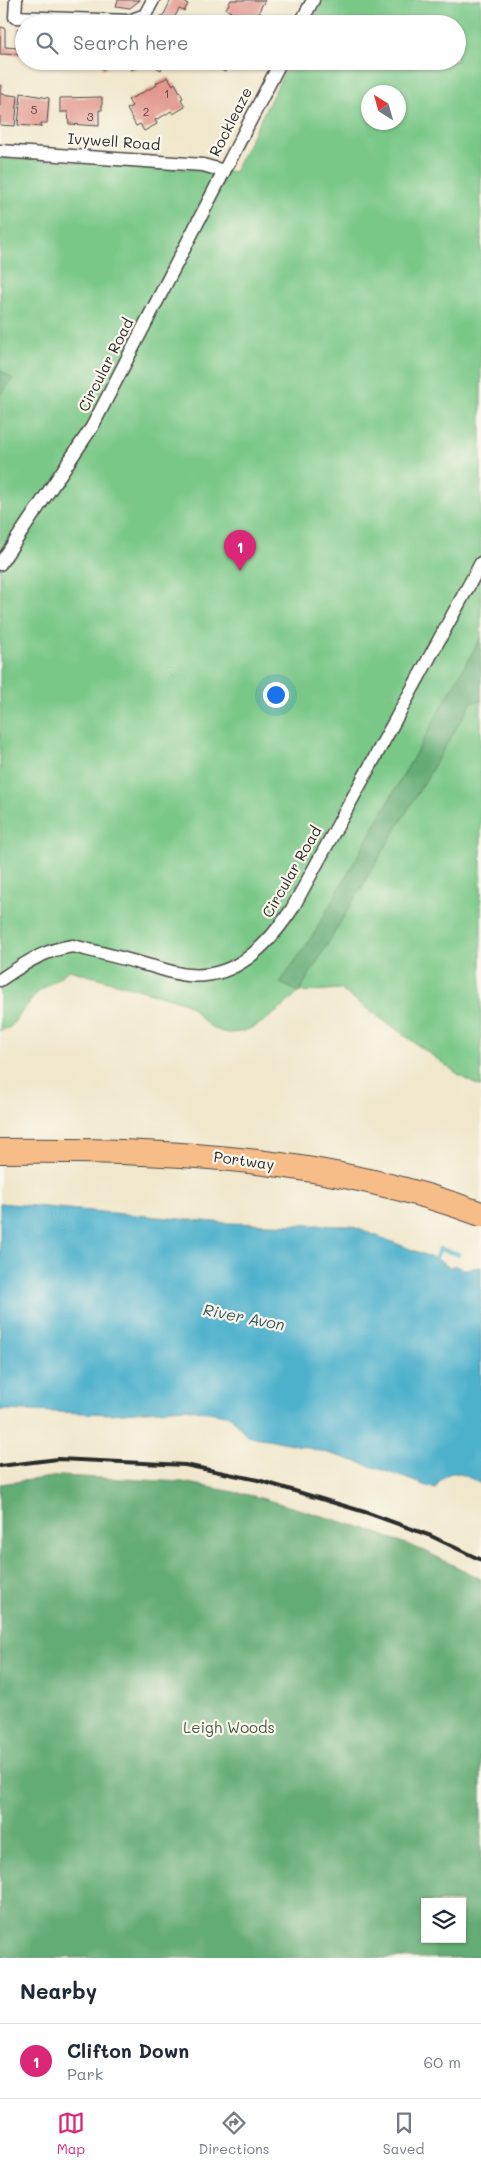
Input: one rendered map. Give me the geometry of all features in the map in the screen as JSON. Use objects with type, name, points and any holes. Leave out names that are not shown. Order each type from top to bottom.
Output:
[{"type":"highway","name":"Portway","points":[[0,1151],[108,1150],[218,1156],[341,1175],[421,1194],[481,1214]]},
{"type":"street","points":[[15,15],[16,0]]},
{"type":"street","points":[[143,15],[153,0]]},
{"type":"street","points":[[305,15],[313,0]]},
{"type":"street","name":"Rockleaze","points":[[224,171],[276,70]]},
{"type":"street","name":"Ivywell Road","points":[[0,151],[203,165],[224,171]]},
{"type":"street","name":"Circular Road","points":[[0,564],[92,427],[224,171]]},
{"type":"street","name":"Circular Road","points":[[0,980],[31,960],[54,949],[73,946],[188,975],[214,974],[230,969],[256,952],[273,936],[292,909],[481,563]]},
{"type":"green space","points":[[323,0],[481,0],[481,1087],[465,1079],[340,989],[299,992],[258,1025],[234,1033],[222,1032],[210,1026],[191,1007],[183,1002],[69,970],[37,993],[10,1027],[0,1031],[0,158],[234,172],[285,70],[466,70],[466,15],[315,15]]},
{"type":"green space","points":[[0,370],[13,379],[0,395]]},
{"type":"green space","points":[[481,637],[481,701],[472,702],[299,992],[280,983],[315,932]]},
{"type":"green space","name":"Leigh Woods","points":[[60,1476],[183,1482],[254,1496],[363,1528],[425,1551],[481,1579],[481,1958],[0,1958],[0,1484]]},
{"type":"water","name":"River Avon","points":[[0,1203],[226,1223],[352,1226],[443,1262],[451,1268],[453,1265],[464,1269],[481,1267],[481,1484],[455,1473],[445,1476],[435,1489],[366,1464],[296,1445],[247,1436],[231,1416],[185,1408],[110,1414],[0,1410]]},
{"type":"building","points":[[118,0],[140,0],[130,8],[116,6]]},
{"type":"building","points":[[171,0],[179,0],[188,4],[184,11],[179,9],[176,15],[163,15]]},
{"type":"building","points":[[231,0],[265,0],[259,11],[261,15],[229,15],[231,12],[226,9]]},
{"type":"building","points":[[0,27],[5,28],[5,47],[15,48],[15,55],[0,54]]},
{"type":"building","points":[[168,77],[173,85],[175,83],[183,98],[181,99],[185,107],[173,114],[171,111],[155,120],[157,124],[144,131],[140,124],[136,126],[127,109],[132,106],[128,100]]},
{"type":"building","points":[[0,85],[2,85],[1,94],[18,96],[15,126],[0,125]]},
{"type":"building","points":[[21,93],[49,98],[47,123],[41,123],[41,127],[18,125]]},
{"type":"building","points":[[102,97],[102,110],[99,110],[99,126],[69,124],[68,112],[60,112],[60,98]]},
{"type":"waterway","points":[[435,1259],[440,1249],[458,1254]]},
{"type":"railway","points":[[0,1466],[58,1459],[185,1465],[258,1480],[368,1513],[431,1536],[481,1560]]},
{"type":"place","name":"Clifton Down","points":[[240,571]]}]
